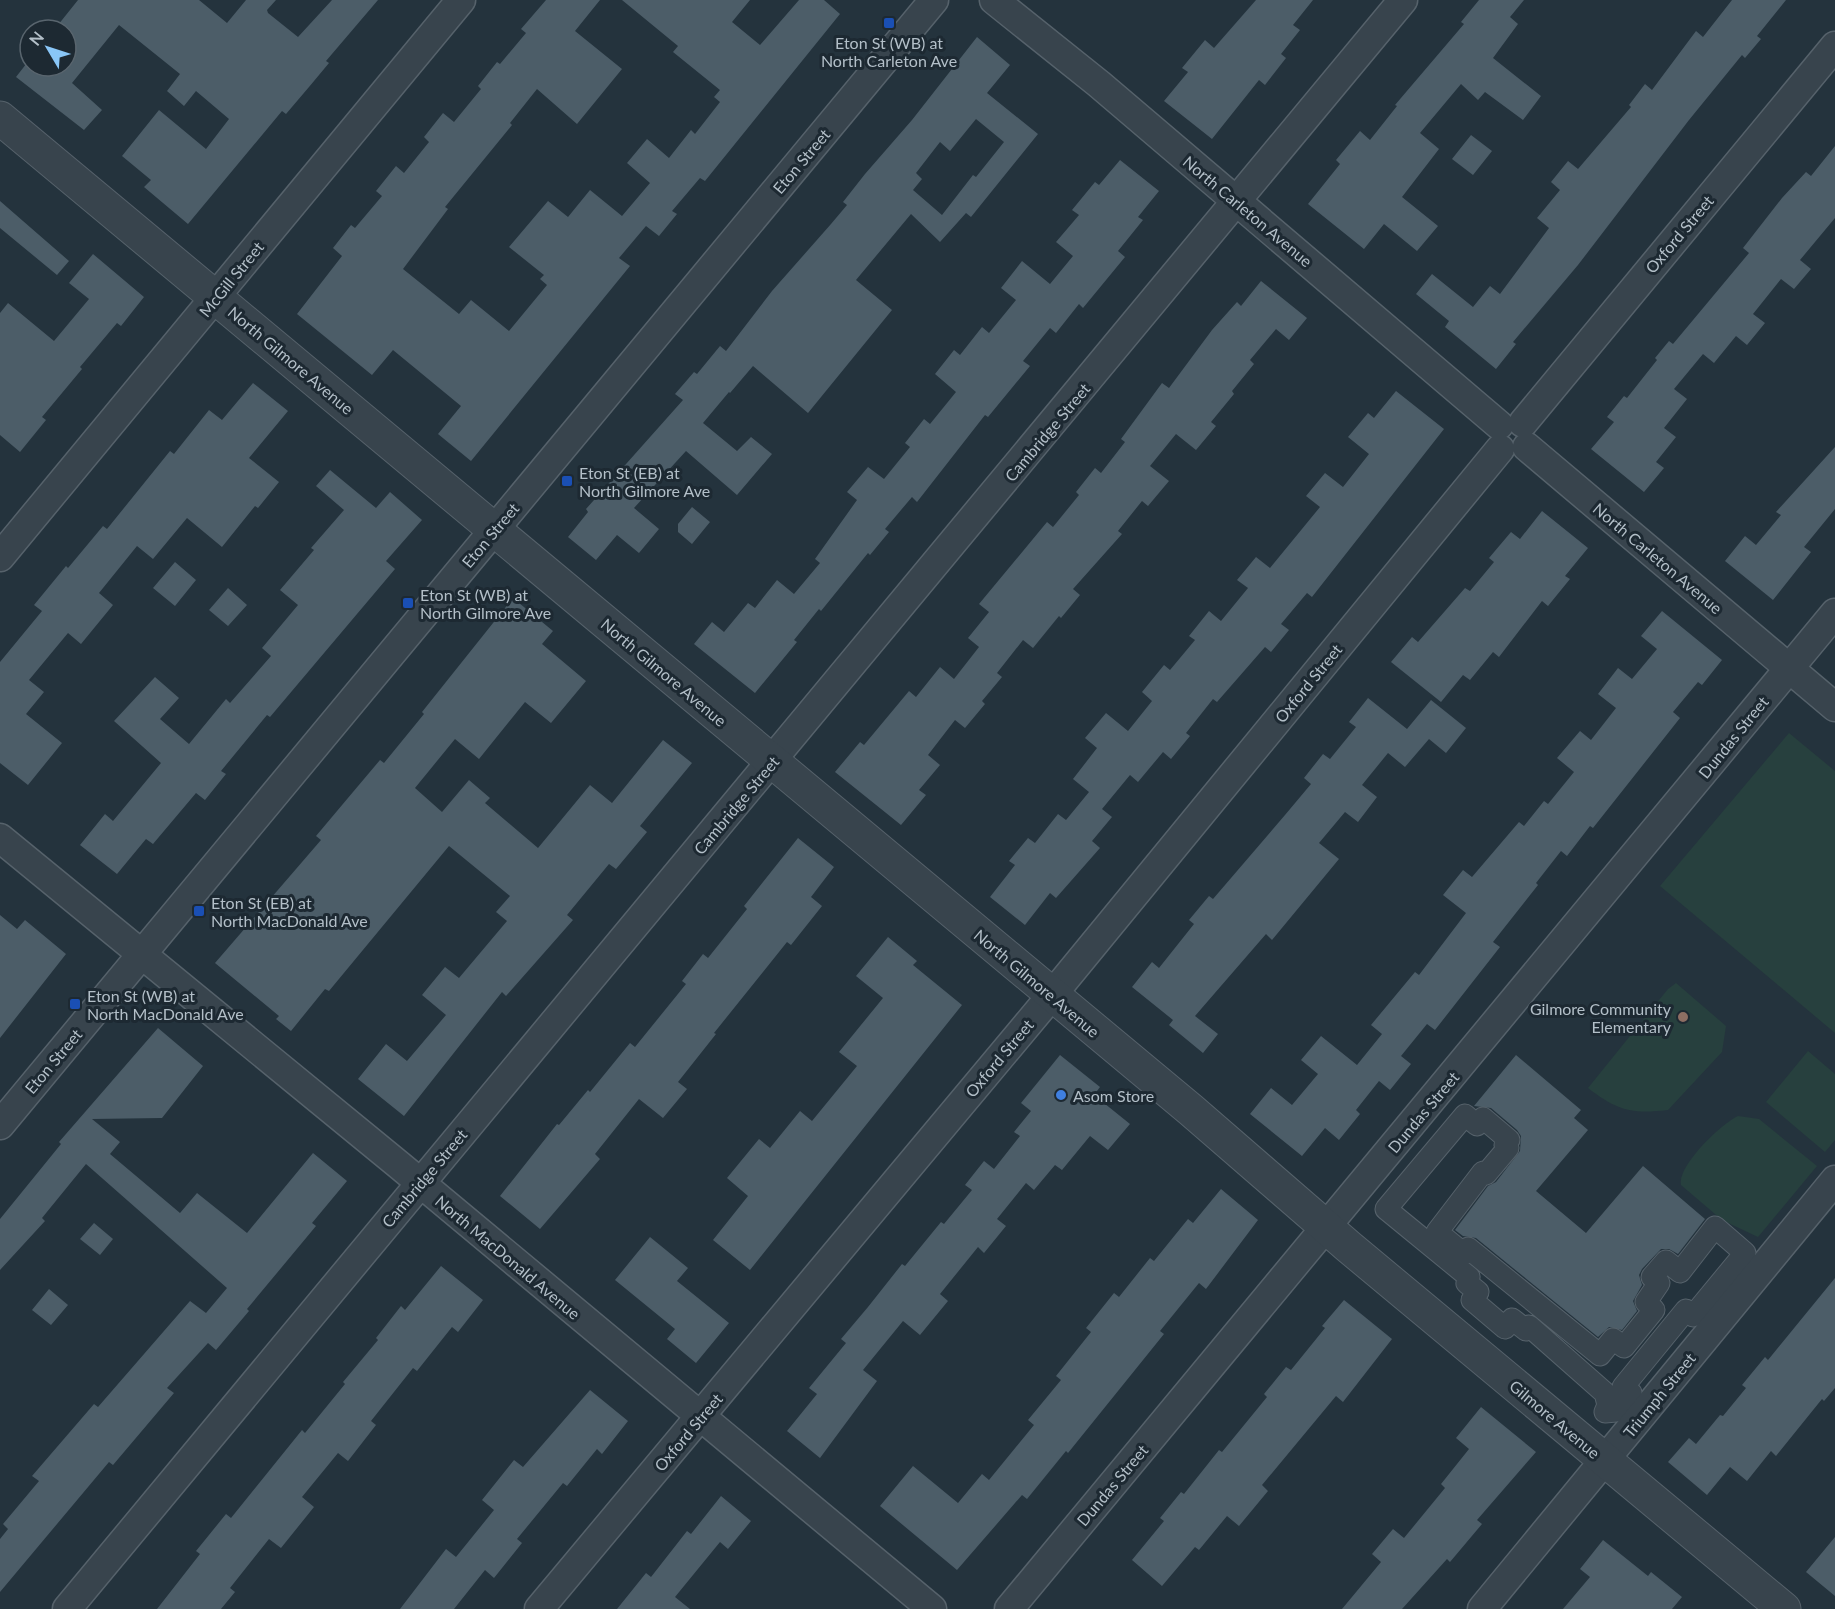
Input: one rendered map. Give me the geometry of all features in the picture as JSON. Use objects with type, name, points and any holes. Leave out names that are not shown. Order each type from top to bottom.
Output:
[{"type":"street","name":"McGill Street","points":[[0,557],[461,0]]},
{"type":"street","name":"Eton Street","points":[[0,1125],[934,0]]},
{"type":"street","name":"North Carleton Avenue","points":[[994,0],[1099,84],[1835,707]]},
{"type":"street","name":"Cambridge Street","points":[[67,1609],[1403,0]]},
{"type":"street","name":"Oxford Street","points":[[539,1609],[1052,995],[1835,46]]},
{"type":"street","name":"North Gilmore Avenue","points":[[0,118],[1327,1227]]},
{"type":"street","name":"Dundas Street","points":[[1009,1609],[1835,613]]},
{"type":"street","name":"North MacDonald Avenue","points":[[0,838],[141,956],[420,1182],[700,1418],[932,1609]]},
{"type":"street","points":[[1466,1115],[1477,1125],[1483,1118],[1509,1140],[1504,1145],[1508,1148],[1486,1174],[1483,1172],[1437,1232],[1464,1254],[1468,1248],[1600,1355],[1614,1339],[1624,1347],[1654,1310],[1646,1302],[1659,1283],[1652,1277],[1666,1261],[1680,1272],[1715,1227],[1744,1253],[1693,1316],[1686,1310],[1623,1387],[1631,1393],[1616,1410],[1605,1412],[1608,1405],[1605,1393],[1597,1384],[1529,1326],[1526,1330],[1512,1319],[1505,1328],[1472,1300],[1478,1292],[1467,1283],[1469,1277],[1386,1209],[1466,1115]]},
{"type":"street","name":"Triumph Street","points":[[1482,1609],[1835,1180]]},
{"type":"street","name":"Gilmore Avenue","points":[[1327,1227],[1784,1609]]},
{"type":"green space","points":[[1789,733],[1835,771],[1835,1033],[1660,886]]},
{"type":"green space","points":[[1676,983],[1726,1026],[1722,1052],[1668,1110],[1634,1111],[1608,1102],[1588,1088],[1668,989]]},
{"type":"green space","points":[[1808,1051],[1835,1074],[1835,1140],[1825,1152],[1766,1102]]},
{"type":"green space","points":[[1738,1116],[1759,1119],[1817,1166],[1758,1237],[1722,1220],[1681,1185],[1686,1167],[1702,1146],[1721,1127]]},
{"type":"building","points":[[78,0],[199,0],[227,23],[246,0],[276,0],[267,10],[268,13],[298,37],[332,0],[378,0],[326,61],[329,63],[309,87],[286,114],[282,111],[188,224],[144,187],[151,180],[122,156],[159,110],[206,149],[229,119],[196,91],[184,106],[167,91],[180,74],[119,25],[78,76],[78,18],[64,18]]},
{"type":"building","points":[[546,0],[600,0],[575,31],[622,69],[577,124],[537,89],[510,123],[512,125],[445,207],[448,209],[403,269],[459,314],[471,300],[509,331],[547,285],[540,279],[544,275],[509,247],[548,201],[568,217],[590,190],[622,216],[650,183],[627,163],[647,139],[669,158],[691,130],[695,134],[720,102],[714,97],[720,90],[673,52],[678,46],[622,0],[750,0],[732,22],[760,45],[799,0],[824,0],[840,14],[705,181],[700,178],[672,211],[677,214],[659,236],[646,226],[619,258],[630,266],[471,461],[438,434],[461,406],[393,350],[372,375],[297,314],[342,256],[333,248],[351,225],[355,228],[382,196],[376,191],[396,166],[404,173],[429,142],[424,137],[443,113],[454,122],[481,89],[478,86],[497,62],[500,64],[526,33],[521,29]]},
{"type":"building","points":[[1256,0],[1313,0],[1293,25],[1300,30],[1281,54],[1286,58],[1265,85],[1259,80],[1212,139],[1164,101],[1188,72],[1182,68],[1205,40],[1214,48]]},
{"type":"building","points":[[1479,0],[1524,0],[1510,17],[1518,24],[1493,58],[1541,96],[1523,120],[1485,92],[1478,100],[1461,84],[1420,133],[1439,149],[1402,197],[1438,226],[1417,251],[1384,224],[1364,249],[1308,204],[1340,164],[1336,160],[1360,131],[1370,140],[1397,106],[1395,105],[1464,24],[1461,22]]},
{"type":"building","points":[[1732,0],[1786,0],[1757,36],[1761,39],[1745,58],[1742,55],[1689,120],[1578,265],[1513,342],[1516,344],[1496,369],[1445,327],[1449,321],[1416,294],[1432,274],[1473,307],[1490,286],[1500,294],[1549,228],[1537,218],[1560,190],[1551,182],[1568,161],[1578,169],[1631,107],[1629,105],[1645,84],[1652,90],[1696,31],[1703,37]]},
{"type":"building","points":[[977,37],[1010,65],[987,93],[1038,134],[971,217],[966,213],[940,242],[911,214],[856,280],[892,310],[808,413],[753,366],[703,423],[737,451],[751,437],[772,454],[737,495],[686,451],[634,508],[659,529],[639,553],[617,535],[596,560],[568,537],[588,512],[586,509],[683,400],[675,394],[694,372],[697,374],[720,346],[726,351],[772,291],[847,205],[843,202],[865,174],[912,120]],"holes":[[[976,119],[1004,142],[976,177],[973,175],[942,215],[913,190],[922,179],[916,173],[940,142],[950,151]]]},
{"type":"building","points":[[18,74],[18,78],[76,78],[72,83],[102,110],[84,130],[16,77]]},
{"type":"building","points":[[1471,135],[1492,151],[1473,175],[1452,159]]},
{"type":"building","points":[[1835,146],[1835,218],[1800,260],[1811,269],[1794,289],[1781,279],[1753,314],[1765,323],[1747,345],[1736,336],[1714,363],[1703,354],[1674,389],[1687,399],[1664,428],[1676,437],[1656,462],[1664,468],[1644,492],[1591,449],[1614,422],[1607,417],[1624,396],[1627,398],[1669,341],[1673,344],[1749,253],[1743,248],[1782,198],[1806,172],[1811,176]]},
{"type":"building","points":[[1120,160],[1159,191],[1138,217],[1143,220],[1118,251],[1125,257],[1083,308],[1079,304],[1056,333],[1050,328],[1023,361],[1030,366],[988,417],[985,415],[917,502],[912,497],[885,529],[889,532],[870,555],[868,553],[821,611],[819,609],[794,640],[797,642],[755,693],[694,644],[712,622],[724,632],[748,603],[755,608],[777,580],[794,594],[820,563],[815,559],[857,500],[847,492],[868,467],[884,479],[910,447],[905,443],[924,419],[930,424],[956,392],[935,374],[954,350],[960,355],[982,327],[989,333],[1016,300],[1001,288],[1022,261],[1050,284],[1073,256],[1056,242],[1079,215],[1072,210],[1095,182],[1099,185]]},
{"type":"building","points":[[0,201],[69,261],[57,275],[0,228]]},
{"type":"building","points":[[93,254],[144,297],[121,326],[117,323],[80,367],[82,369],[42,417],[46,420],[20,452],[0,435],[0,313],[8,303],[54,341],[89,299],[69,283]]},
{"type":"building","points":[[1261,281],[1307,318],[1289,340],[1276,329],[1250,360],[1254,364],[1232,391],[1234,394],[1211,422],[1216,426],[1196,450],[1176,434],[1150,466],[1169,481],[1148,506],[1142,501],[1118,531],[1122,534],[1073,589],[1080,595],[1061,618],[1059,616],[1033,648],[1023,640],[997,673],[1002,677],[982,701],[985,704],[965,728],[955,720],[928,755],[940,765],[919,790],[926,795],[901,825],[835,772],[860,742],[864,745],[909,691],[916,697],[940,667],[954,679],[979,647],[968,638],[989,612],[979,604],[1047,522],[1053,527],[1079,495],[1076,492],[1095,468],[1101,473],[1125,442],[1121,439],[1162,383],[1169,388],[1212,330],[1237,302],[1241,306]]},
{"type":"building","points":[[253,383],[288,411],[249,458],[279,482],[258,508],[255,506],[222,547],[187,518],[153,559],[137,546],[99,593],[113,605],[81,644],[68,633],[29,680],[44,692],[26,714],[62,743],[28,785],[0,763],[0,662],[42,611],[34,605],[103,526],[107,529],[170,451],[174,454],[209,410],[222,420]]},
{"type":"building","points":[[1396,391],[1444,429],[1312,597],[1307,593],[1281,624],[1289,630],[1271,652],[1265,647],[1217,702],[1213,699],[1186,733],[1190,736],[1171,759],[1163,752],[1138,782],[1130,775],[1102,809],[1112,817],[1092,841],[1100,848],[1056,898],[1050,893],[1025,925],[990,897],[1015,865],[1009,861],[1028,838],[1035,843],[1058,814],[1066,820],[1089,792],[1073,779],[1097,748],[1085,738],[1106,713],[1128,731],[1152,701],[1142,692],[1164,665],[1170,670],[1195,640],[1189,636],[1209,611],[1221,621],[1248,588],[1237,580],[1256,557],[1270,568],[1320,507],[1306,496],[1325,473],[1343,487],[1369,454],[1348,437],[1368,413],[1374,418]]},
{"type":"building","points":[[1835,447],[1835,509],[1804,547],[1811,552],[1773,600],[1725,561],[1745,536],[1756,545],[1781,515],[1776,512]]},
{"type":"building","points":[[330,470],[376,508],[390,492],[422,520],[386,561],[395,569],[270,717],[267,715],[221,771],[226,774],[205,800],[196,793],[153,844],[146,839],[117,874],[80,845],[105,814],[113,821],[161,763],[114,721],[155,677],[179,698],[160,719],[189,744],[226,699],[230,703],[271,656],[262,648],[298,605],[280,590],[314,550],[311,548],[344,510],[316,486]]},
{"type":"building","points":[[692,507],[710,522],[692,544],[678,532],[678,524]]},
{"type":"building","points":[[1542,511],[1588,548],[1565,576],[1570,579],[1548,606],[1542,601],[1499,657],[1493,652],[1470,680],[1463,675],[1441,702],[1391,662],[1412,637],[1418,642],[1465,588],[1470,591],[1494,562],[1489,558],[1511,532],[1520,539]]},
{"type":"building","points":[[175,562],[196,580],[175,606],[153,588]]},
{"type":"building","points":[[228,588],[247,605],[228,626],[209,610]]},
{"type":"building","points":[[513,598],[553,631],[542,644],[586,681],[551,723],[525,702],[479,759],[455,739],[415,788],[442,812],[469,780],[490,798],[485,803],[538,848],[590,785],[612,803],[663,740],[692,763],[640,826],[647,832],[616,869],[609,864],[567,915],[573,920],[506,996],[502,992],[404,1116],[358,1079],[386,1044],[407,1061],[446,1015],[422,995],[445,967],[459,978],[507,921],[496,912],[510,896],[449,846],[329,991],[325,989],[291,1031],[276,1019],[279,1016],[215,963],[321,840],[316,836],[380,760],[384,763]]},
{"type":"building","points":[[1662,611],[1722,660],[1702,685],[1698,682],[1673,712],[1680,718],[1593,828],[1590,826],[1567,856],[1561,851],[1536,883],[1538,885],[1493,942],[1500,947],[1435,1030],[1427,1024],[1401,1056],[1411,1064],[1390,1090],[1379,1081],[1356,1110],[1360,1114],[1339,1140],[1325,1128],[1302,1156],[1250,1114],[1271,1088],[1292,1105],[1318,1074],[1301,1060],[1321,1036],[1357,1065],[1382,1034],[1371,1025],[1415,972],[1419,975],[1466,913],[1443,895],[1463,870],[1472,877],[1519,822],[1524,826],[1544,801],[1548,804],[1574,772],[1557,758],[1580,731],[1591,740],[1616,708],[1598,694],[1618,668],[1632,679],[1657,649],[1641,636]]},
{"type":"building","points":[[1368,698],[1407,729],[1431,700],[1466,728],[1446,753],[1429,739],[1405,767],[1388,753],[1362,785],[1377,797],[1358,822],[1345,812],[1319,843],[1339,859],[1272,940],[1266,934],[1195,1016],[1218,1034],[1203,1053],[1169,1025],[1173,1020],[1132,987],[1152,962],[1159,968],[1194,924],[1189,920],[1209,896],[1213,899],[1311,784],[1304,778],[1323,754],[1330,759],[1356,727],[1349,722]]},
{"type":"building","points":[[798,838],[834,867],[811,897],[822,906],[791,945],[787,942],[714,1033],[716,1034],[678,1082],[687,1089],[663,1118],[639,1099],[595,1154],[600,1159],[540,1229],[500,1196],[557,1124],[559,1125],[588,1090],[590,1092],[630,1043],[635,1047],[686,984],[682,981],[703,954],[708,958],[747,909],[744,906]]},
{"type":"building","points":[[0,915],[17,929],[25,920],[66,954],[0,1038]]},
{"type":"building","points":[[888,937],[917,961],[913,965],[962,1005],[750,1270],[713,1240],[748,1196],[727,1178],[759,1139],[770,1148],[800,1111],[812,1121],[857,1066],[839,1052],[883,998],[856,976]]},
{"type":"building","points":[[158,1028],[203,1066],[162,1118],[92,1119],[120,1142],[110,1154],[180,1213],[197,1193],[247,1233],[313,1153],[347,1181],[312,1223],[316,1226],[247,1309],[249,1311],[216,1350],[208,1343],[167,1388],[174,1393],[113,1465],[109,1462],[0,1592],[0,1539],[8,1529],[3,1524],[39,1481],[32,1476],[94,1404],[98,1407],[190,1301],[206,1313],[227,1288],[86,1164],[42,1218],[45,1221],[0,1270],[0,1219],[61,1144],[59,1142]]},
{"type":"building","points":[[1060,1055],[1100,1087],[1094,1095],[1130,1124],[1108,1150],[1090,1136],[1062,1170],[1055,1165],[1034,1190],[1026,1183],[997,1219],[1006,1226],[984,1253],[978,1247],[940,1294],[948,1301],[920,1335],[903,1321],[863,1370],[877,1381],[820,1458],[787,1431],[817,1394],[809,1388],[846,1343],[841,1339],[902,1264],[905,1266],[941,1222],[944,1224],[972,1190],[965,1185],[984,1161],[994,1169],[1020,1136],[1014,1132],[1031,1111],[1021,1103]]},
{"type":"building","points":[[1516,1055],[1581,1110],[1574,1118],[1588,1130],[1536,1191],[1586,1233],[1643,1166],[1705,1219],[1678,1254],[1669,1249],[1661,1249],[1642,1269],[1639,1275],[1642,1285],[1633,1301],[1637,1311],[1622,1330],[1609,1327],[1598,1337],[1476,1238],[1463,1236],[1455,1230],[1488,1186],[1496,1182],[1520,1151],[1521,1136],[1517,1130],[1491,1108],[1474,1106]]},
{"type":"building","points":[[1221,1189],[1258,1220],[1206,1289],[1199,1283],[1160,1331],[1164,1334],[1068,1453],[1066,1451],[1027,1499],[1022,1495],[957,1570],[880,1506],[913,1466],[958,1503],[982,1474],[989,1480],[1034,1425],[1028,1420],[1061,1380],[1056,1376],[1091,1332],[1086,1328],[1114,1293],[1119,1297],[1150,1258],[1154,1261],[1188,1219],[1193,1223]]},
{"type":"building","points":[[94,1223],[113,1239],[100,1255],[80,1239]]},
{"type":"building","points":[[650,1237],[688,1268],[677,1281],[729,1323],[696,1363],[667,1339],[675,1329],[615,1280]]},
{"type":"building","points":[[441,1266],[483,1300],[458,1332],[452,1327],[417,1371],[413,1368],[371,1421],[376,1425],[348,1461],[338,1453],[302,1497],[314,1507],[281,1548],[269,1539],[230,1588],[235,1592],[221,1609],[157,1609],[200,1554],[196,1551],[226,1514],[231,1518],[302,1430],[305,1433],[345,1384],[343,1382],[378,1340],[376,1338],[401,1306],[405,1310]]},
{"type":"building","points":[[1835,1278],[1835,1388],[1824,1401],[1822,1399],[1776,1456],[1771,1451],[1747,1481],[1730,1467],[1707,1495],[1668,1462],[1689,1438],[1696,1444],[1720,1415],[1723,1416],[1746,1388],[1742,1385],[1765,1357],[1768,1360]]},
{"type":"building","points":[[49,1289],[68,1305],[51,1325],[32,1310]]},
{"type":"building","points":[[1344,1300],[1392,1339],[1343,1402],[1336,1396],[1262,1485],[1268,1491],[1239,1526],[1227,1516],[1199,1550],[1195,1547],[1162,1586],[1132,1560],[1164,1521],[1160,1518],[1181,1492],[1184,1494],[1219,1450],[1222,1452],[1267,1397],[1264,1394],[1286,1367],[1291,1370],[1325,1328],[1322,1326]]},
{"type":"building","points":[[590,1390],[628,1421],[602,1454],[597,1449],[567,1486],[563,1483],[517,1539],[522,1543],[494,1578],[485,1570],[454,1609],[400,1609],[446,1549],[456,1557],[494,1510],[482,1500],[514,1460],[523,1467]]},
{"type":"building","points":[[1481,1407],[1536,1452],[1477,1520],[1482,1524],[1450,1562],[1447,1559],[1402,1609],[1342,1609],[1381,1562],[1372,1554],[1393,1529],[1404,1538],[1445,1488],[1441,1484],[1469,1449],[1456,1438]]},
{"type":"building","points":[[721,1496],[751,1521],[728,1549],[720,1542],[675,1597],[690,1609],[617,1609],[646,1573],[651,1577],[687,1531],[691,1534]]},
{"type":"building","points":[[1835,1537],[1835,1596],[1806,1572]]},
{"type":"building","points":[[1603,1540],[1648,1576],[1651,1572],[1682,1597],[1672,1609],[1563,1609],[1590,1577],[1580,1569]]},
{"type":"place","name":"Eton St (WB) at North Carleton Ave","points":[[889,23]]},
{"type":"place","name":"Eton St (EB) at North Gilmore Ave","points":[[567,481]]},
{"type":"place","name":"Eton St (WB) at North Gilmore Ave","points":[[408,603]]},
{"type":"place","name":"Eton St (EB) at North MacDonald Ave","points":[[199,911]]},
{"type":"place","name":"Eton St (WB) at North MacDonald Ave","points":[[75,1004]]},
{"type":"place","name":"Gilmore Community Elementary","points":[[1683,1017]]},
{"type":"place","name":"Asom Store","points":[[1061,1095]]}]
